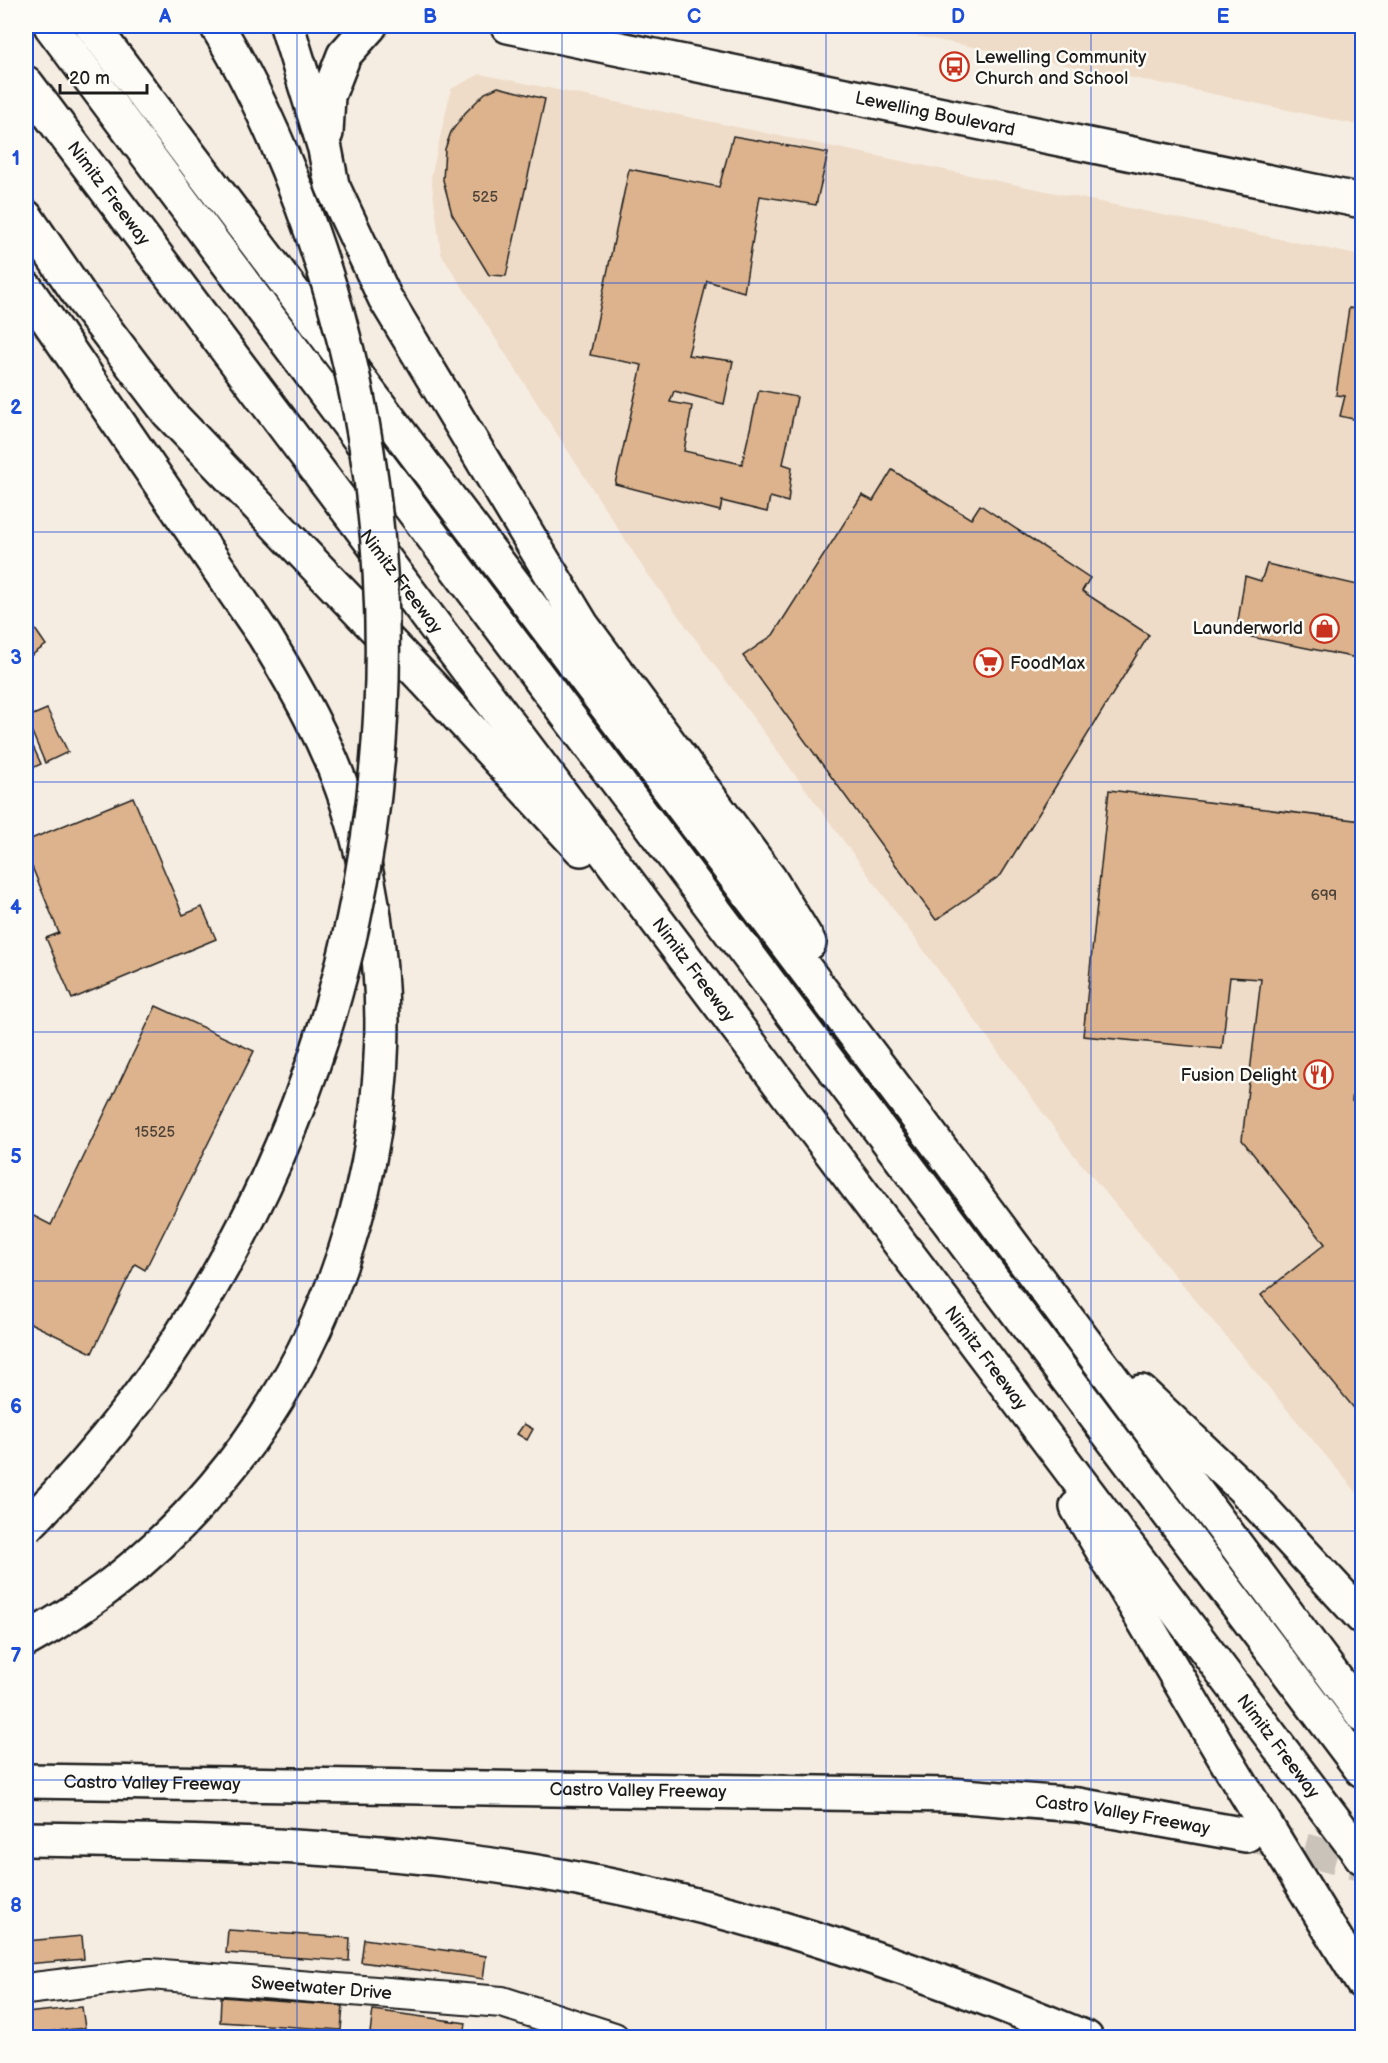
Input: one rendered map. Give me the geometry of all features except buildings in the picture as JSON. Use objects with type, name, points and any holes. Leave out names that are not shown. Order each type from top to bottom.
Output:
[{"type":"main road","points":[[51,26],[392,483],[1362,1770]]},
{"type":"main road","points":[[92,26],[905,1101],[1362,1714]]},
{"type":"main road","points":[[26,1527],[84,1463],[156,1370],[197,1307],[254,1205],[282,1146],[327,1026],[356,913],[370,839],[380,744],[384,643],[377,518],[359,404],[342,330],[303,209],[248,81],[217,26]]},
{"type":"main road","points":[[287,26],[325,149],[332,185],[385,298],[576,615],[770,878],[905,1101]]},
{"type":"main road","points":[[325,149],[327,96],[344,55],[370,26]]},
{"type":"main road","name":"Lewelling Boulevard","points":[[508,26],[1362,201]]},
{"type":"main road","name":"Nimitz Freeway","points":[[26,83],[1362,1857]]},
{"type":"main road","points":[[26,217],[83,300],[168,412],[427,682],[712,992]]},
{"type":"main road","points":[[26,288],[264,636],[297,689],[326,746],[350,812],[375,921],[382,990],[383,1053],[378,1119],[367,1179],[352,1234],[331,1291],[304,1352],[269,1412],[189,1514],[143,1558],[93,1597],[26,1640]]},
{"type":"main road","points":[[1080,1336],[1221,1466],[1362,1617]]},
{"type":"main road","points":[[1003,1378],[1155,1642],[1362,1982]]},
{"type":"main road","name":"Castro Valley Freeway","points":[[26,1781],[951,1795],[1078,1805],[1246,1835]]},
{"type":"main road","points":[[26,1839],[216,1842],[343,1849],[469,1862],[583,1881],[717,1910],[839,1945],[959,1986],[1086,2037]]},
{"type":"street","name":"Sweetwater Drive","points":[[26,1989],[150,1974],[479,2000],[502,2002],[614,2037]]},
{"type":"shaded area","points":[[864,26],[1362,26],[1362,126],[1180,87]]},
{"type":"shaded area","points":[[480,74],[1362,256],[1362,1499],[1073,1154],[644,569],[441,254],[431,177],[451,89]]},
{"type":"tunnel","points":[[1257,1837],[1362,1865]]},
{"type":"place","name":"Lewelling Community Church and School","points":[[954,67]]},
{"type":"place","name":"Launderworld","points":[[1324,628]]},
{"type":"place","name":"FoodMax","points":[[989,663]]},
{"type":"place","name":"Fusion Delight","points":[[1318,1075]]}]
